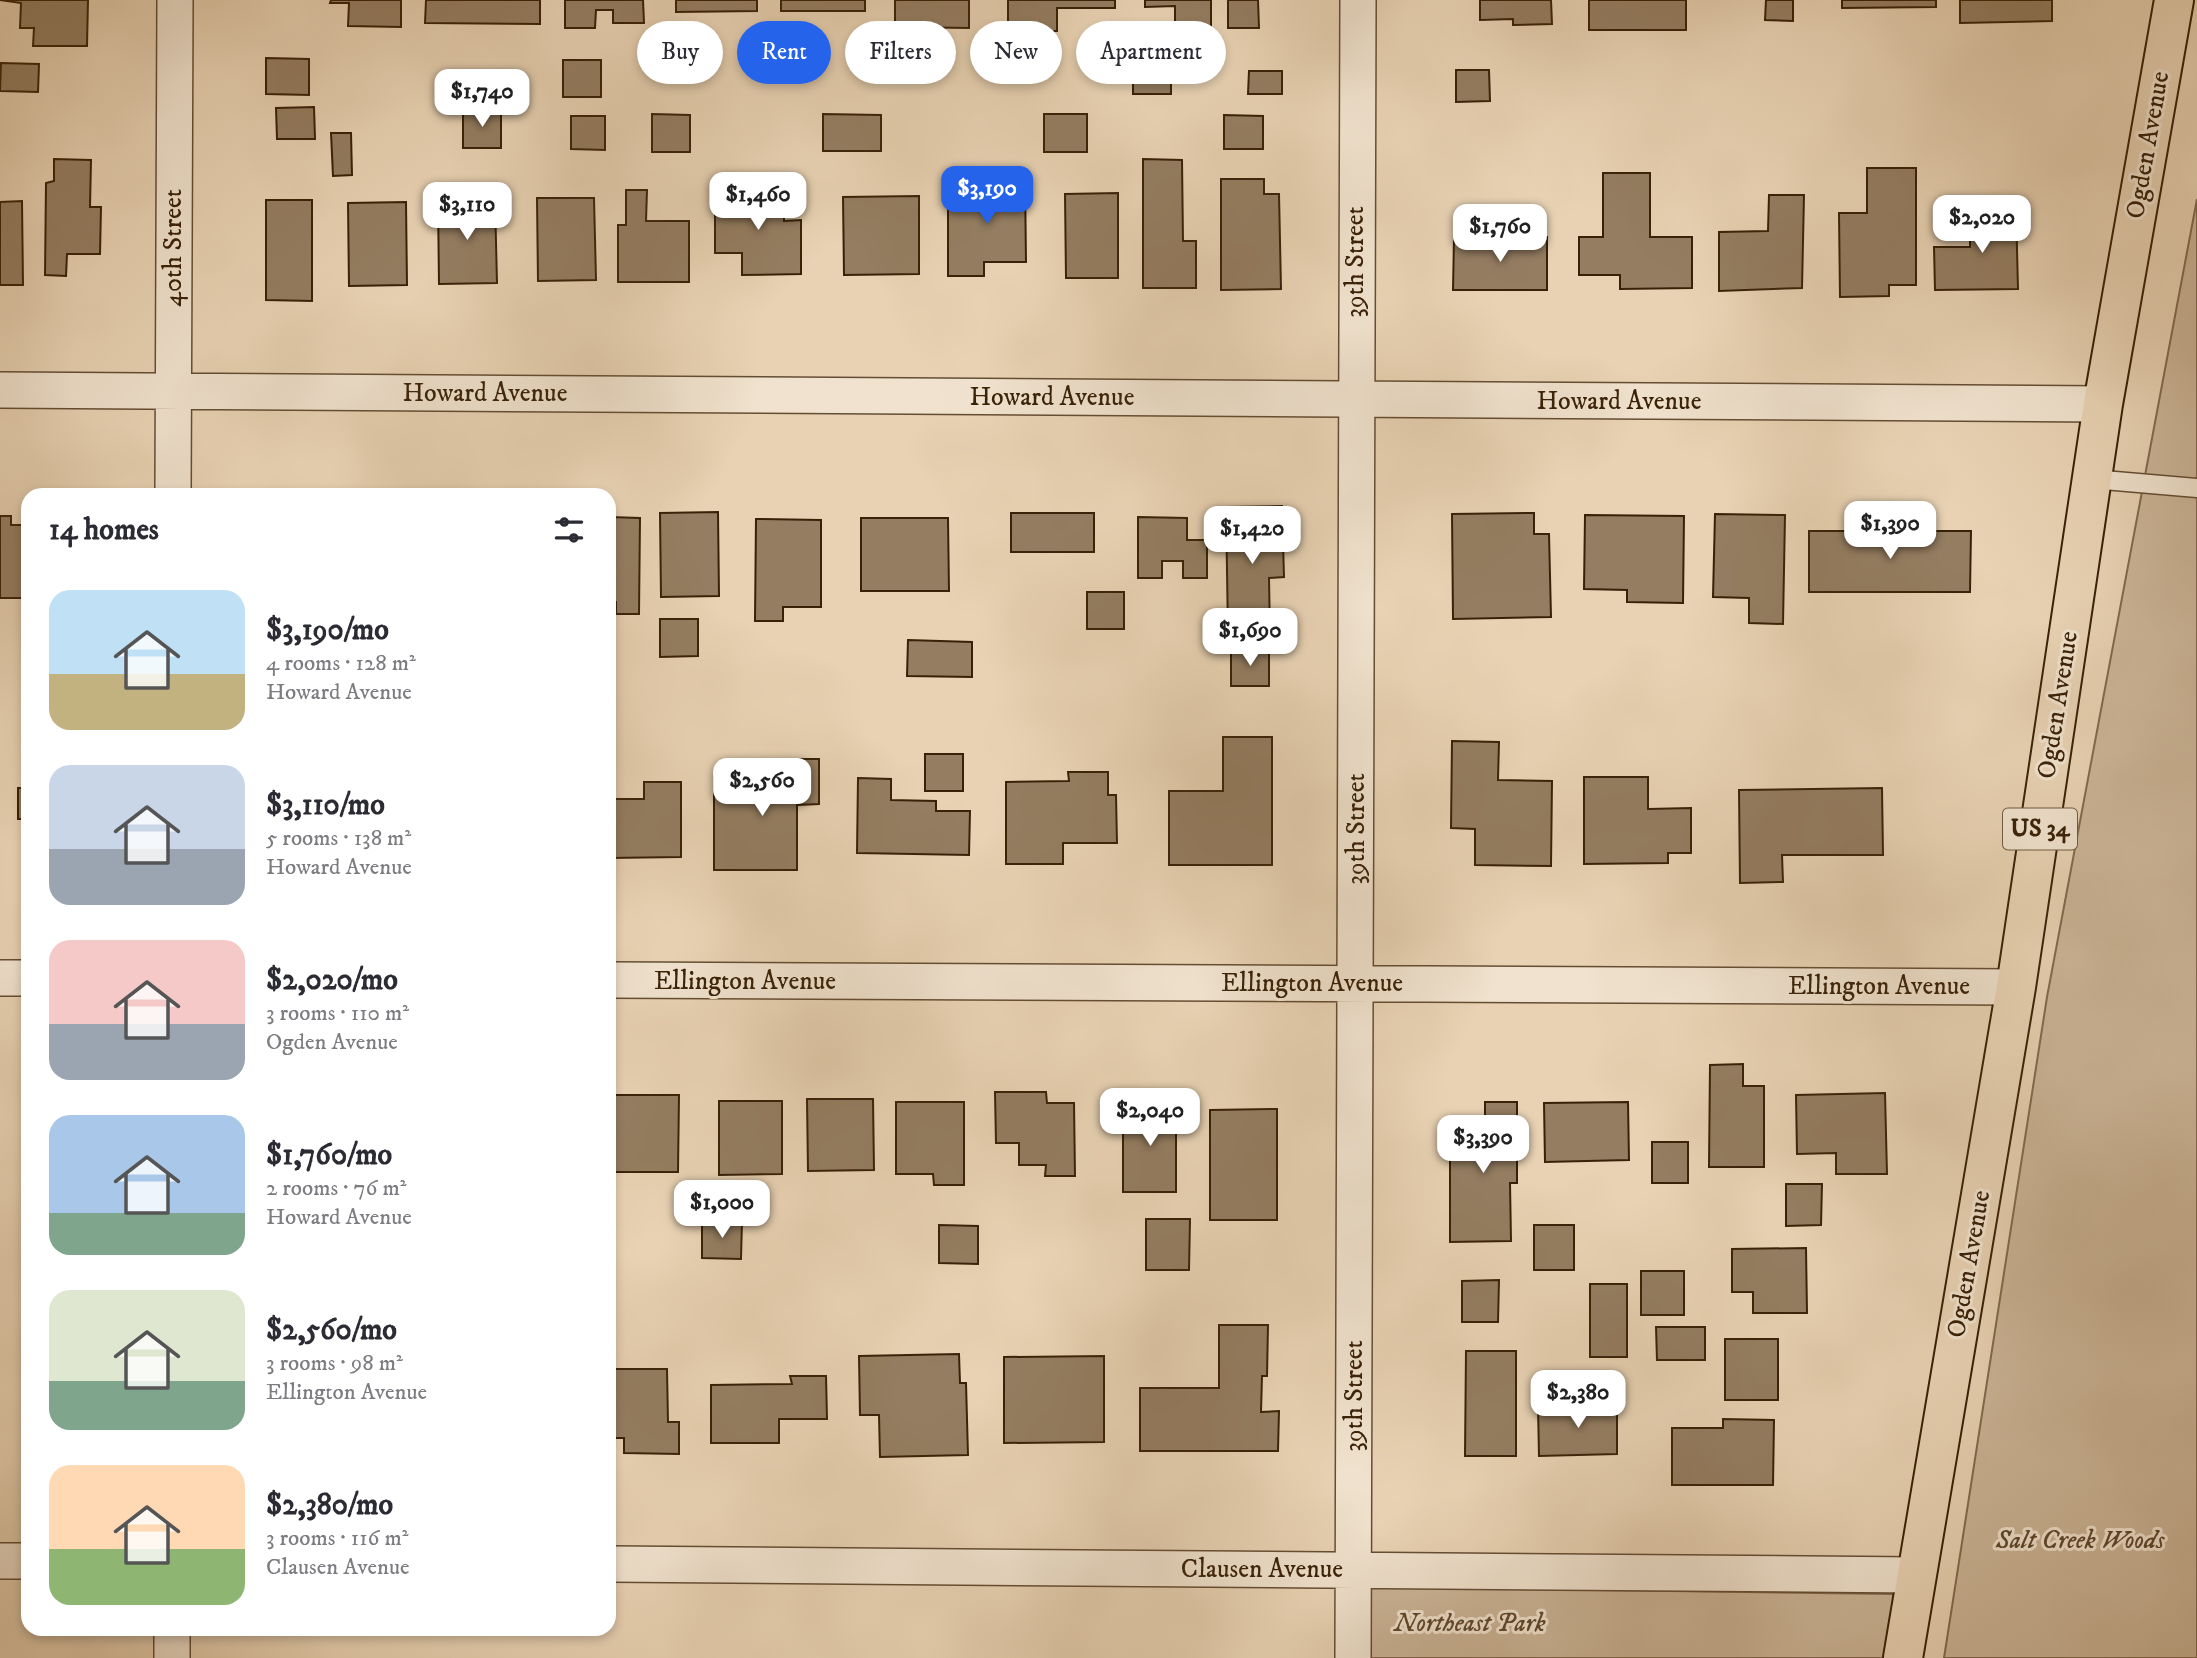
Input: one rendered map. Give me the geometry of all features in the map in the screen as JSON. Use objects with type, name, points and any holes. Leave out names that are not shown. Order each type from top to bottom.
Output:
[{"type":"main road","name":"Ogden Avenue","points":[[1903,1658],[2016,987],[2103,404],[2174,0]]},
{"type":"street","name":"40th Street","points":[[173,488],[175,0]]},
{"type":"street","name":"39th Street","points":[[1353,1658],[1357,0]]},
{"type":"street","name":"Howard Avenue","points":[[0,390],[2103,404]]},
{"type":"street","points":[[0,978],[21,978]]},
{"type":"street","name":"Ellington Avenue","points":[[616,980],[2016,987]]},
{"type":"street","points":[[0,1561],[21,1561]]},
{"type":"street","name":"Clausen Avenue","points":[[616,1564],[1916,1575]]},
{"type":"street","points":[[172,1636],[172,1658]]},
{"type":"lane","points":[[2092,479],[2197,488]]},
{"type":"green space","name":"Salt Creek Woods","points":[[2197,199],[2197,1658],[1944,1658],[2047,997]]},
{"type":"green space","name":"Northeast Park","points":[[1366,1587],[1894,1594],[1885,1658],[1365,1658]]},
{"type":"building","points":[[0,0],[88,0],[87,46],[33,46],[34,28],[20,28],[21,3]]},
{"type":"building","points":[[331,0],[401,0],[401,27],[348,26],[349,3],[330,3]]},
{"type":"building","points":[[426,0],[540,0],[540,24],[425,23]]},
{"type":"building","points":[[565,0],[643,0],[644,21],[613,23],[613,10],[596,10],[595,28],[565,28]]},
{"type":"building","points":[[676,0],[757,0],[757,11],[676,12]]},
{"type":"building","points":[[781,0],[865,0],[865,11],[781,11]]},
{"type":"building","points":[[895,0],[969,0],[969,28],[956,28],[956,21],[895,21]]},
{"type":"building","points":[[1008,0],[1115,0],[1115,8],[1057,8],[1057,21],[1008,21]]},
{"type":"building","points":[[1145,0],[1211,0],[1211,21],[1175,21],[1175,6],[1145,7]]},
{"type":"building","points":[[1228,0],[1258,0],[1259,28],[1228,28]]},
{"type":"building","points":[[1480,0],[1551,0],[1552,24],[1513,25],[1513,19],[1480,20]]},
{"type":"building","points":[[1589,0],[1686,0],[1686,30],[1589,30]]},
{"type":"building","points":[[1766,0],[1793,0],[1793,21],[1765,20]]},
{"type":"building","points":[[1842,0],[1936,0],[1936,7],[1842,8]]},
{"type":"building","points":[[1960,0],[2052,0],[2052,21],[1960,23]]},
{"type":"building","points":[[266,58],[309,59],[309,95],[266,94]]},
{"type":"building","points":[[563,60],[601,60],[601,97],[563,97]]},
{"type":"building","points":[[1,63],[39,64],[38,92],[0,91]]},
{"type":"building","points":[[1456,70],[1489,70],[1490,101],[1456,102]]},
{"type":"building","points":[[1249,71],[1282,71],[1282,94],[1248,94]]},
{"type":"building","points":[[1133,84],[1171,84],[1171,94],[1133,94]]},
{"type":"building","points":[[314,107],[315,139],[277,139],[276,108]]},
{"type":"building","points":[[463,110],[501,111],[501,148],[463,148]]},
{"type":"building","points":[[652,114],[690,115],[690,152],[652,152]]},
{"type":"building","points":[[823,114],[881,115],[881,151],[823,151]]},
{"type":"building","points":[[1044,114],[1087,114],[1087,152],[1044,152]]},
{"type":"building","points":[[1224,115],[1263,116],[1263,149],[1224,149]]},
{"type":"building","points":[[571,116],[605,116],[605,150],[571,149]]},
{"type":"building","points":[[331,133],[351,133],[352,175],[333,176]]},
{"type":"building","points":[[54,159],[91,160],[90,207],[101,207],[100,254],[67,254],[66,276],[45,275],[46,183],[54,181]]},
{"type":"building","points":[[1143,159],[1182,160],[1183,241],[1196,241],[1196,288],[1143,288]]},
{"type":"building","points":[[1867,168],[1916,168],[1916,285],[1889,285],[1889,296],[1840,297],[1839,213],[1867,213]]},
{"type":"building","points":[[1603,173],[1650,173],[1650,237],[1692,237],[1692,288],[1620,289],[1620,275],[1579,275],[1579,237],[1603,237]]},
{"type":"building","points":[[969,179],[1025,179],[1026,262],[984,262],[984,276],[948,276],[948,195],[969,196]]},
{"type":"building","points":[[1221,179],[1264,179],[1264,194],[1279,194],[1281,289],[1221,290]]},
{"type":"building","points":[[626,190],[647,190],[646,221],[689,221],[689,282],[618,282],[618,225],[626,225]]},
{"type":"building","points":[[784,190],[784,221],[801,220],[801,274],[742,275],[742,253],[715,253],[715,191]]},
{"type":"building","points":[[1118,193],[1118,278],[1066,278],[1065,194]]},
{"type":"building","points":[[1769,195],[1804,195],[1802,288],[1719,291],[1719,232],[1768,231]]},
{"type":"building","points":[[919,196],[919,274],[844,275],[843,197]]},
{"type":"building","points":[[537,198],[594,198],[596,280],[538,281]]},
{"type":"building","points":[[266,200],[312,200],[312,301],[266,300]]},
{"type":"building","points":[[495,200],[497,283],[439,284],[438,201]]},
{"type":"building","points":[[22,201],[23,285],[0,285],[0,202]]},
{"type":"building","points":[[406,202],[407,285],[349,286],[348,203]]},
{"type":"building","points":[[1970,209],[2016,209],[2018,289],[1935,290],[1934,247],[1970,247]]},
{"type":"building","points":[[1454,237],[1547,237],[1547,290],[1453,290]]},
{"type":"building","points":[[1282,506],[1284,577],[1269,578],[1270,633],[1228,634],[1226,507]]},
{"type":"building","points":[[718,512],[719,596],[661,597],[660,513]]},
{"type":"building","points":[[1011,513],[1094,513],[1094,552],[1011,552]]},
{"type":"building","points":[[1534,513],[1534,534],[1549,534],[1551,617],[1453,619],[1452,514]]},
{"type":"building","points":[[1715,514],[1785,515],[1783,624],[1749,623],[1749,598],[1713,597]]},
{"type":"building","points":[[1585,515],[1684,516],[1683,603],[1627,602],[1627,590],[1584,589]]},
{"type":"building","points":[[0,516],[11,516],[11,525],[21,525],[21,598],[0,598]]},
{"type":"building","points":[[616,517],[640,518],[639,614],[616,614]]},
{"type":"building","points":[[1138,517],[1187,518],[1187,540],[1207,540],[1207,578],[1183,578],[1183,561],[1162,561],[1162,578],[1138,578]]},
{"type":"building","points":[[861,518],[948,518],[949,591],[861,591]]},
{"type":"building","points":[[756,519],[821,520],[821,607],[783,607],[783,621],[755,621]]},
{"type":"building","points":[[1809,531],[1971,531],[1970,592],[1809,592]]},
{"type":"building","points":[[1087,592],[1124,592],[1124,629],[1087,629]]},
{"type":"building","points":[[660,619],[698,619],[698,656],[660,657]]},
{"type":"building","points":[[908,640],[972,642],[972,677],[907,676]]},
{"type":"building","points":[[1231,649],[1269,649],[1269,686],[1231,686]]},
{"type":"building","points":[[1223,737],[1272,737],[1272,865],[1169,865],[1169,791],[1223,791]]},
{"type":"building","points":[[1452,741],[1499,742],[1498,780],[1552,781],[1551,866],[1475,865],[1475,829],[1451,828]]},
{"type":"building","points":[[925,754],[963,754],[963,791],[925,791]]},
{"type":"building","points":[[794,759],[819,759],[819,804],[797,805],[797,870],[714,870],[714,776],[794,776]]},
{"type":"building","points":[[1068,772],[1108,772],[1108,795],[1116,795],[1117,843],[1063,843],[1063,864],[1006,864],[1006,782],[1069,781]]},
{"type":"building","points":[[1584,777],[1648,777],[1648,809],[1691,808],[1691,853],[1668,853],[1668,863],[1584,864]]},
{"type":"building","points":[[858,778],[891,779],[891,800],[936,801],[936,811],[970,811],[969,855],[857,853]]},
{"type":"building","points":[[644,782],[681,782],[681,857],[616,858],[616,799],[644,799]]},
{"type":"building","points":[[18,788],[21,788],[21,819],[18,819]]},
{"type":"building","points":[[1882,788],[1883,855],[1782,855],[1783,882],[1740,883],[1739,790]]},
{"type":"building","points":[[1743,1064],[1743,1086],[1764,1086],[1764,1167],[1709,1167],[1710,1065]]},
{"type":"building","points":[[995,1092],[1046,1092],[1047,1103],[1074,1103],[1075,1176],[1045,1176],[1046,1165],[1019,1165],[1019,1143],[996,1143]]},
{"type":"building","points":[[1885,1093],[1887,1174],[1836,1174],[1836,1153],[1797,1154],[1796,1095]]},
{"type":"building","points":[[616,1095],[679,1095],[678,1172],[616,1172]]},
{"type":"building","points":[[807,1099],[873,1099],[874,1170],[808,1171]]},
{"type":"building","points":[[719,1101],[782,1101],[782,1174],[719,1175]]},
{"type":"building","points":[[896,1102],[964,1102],[964,1185],[934,1185],[933,1174],[896,1174]]},
{"type":"building","points":[[1485,1102],[1517,1102],[1517,1183],[1510,1183],[1511,1241],[1450,1242],[1450,1120],[1485,1120]]},
{"type":"building","points":[[1628,1102],[1629,1160],[1545,1162],[1544,1103]]},
{"type":"building","points":[[1123,1103],[1176,1103],[1176,1192],[1123,1192]]},
{"type":"building","points":[[1277,1109],[1277,1220],[1210,1220],[1210,1110]]},
{"type":"building","points":[[1652,1142],[1688,1142],[1688,1183],[1652,1183]]},
{"type":"building","points":[[1786,1184],[1822,1184],[1821,1225],[1786,1226]]},
{"type":"building","points":[[1146,1219],[1190,1219],[1189,1270],[1146,1270]]},
{"type":"building","points":[[702,1221],[742,1221],[741,1259],[702,1258]]},
{"type":"building","points":[[939,1225],[978,1226],[978,1264],[939,1263]]},
{"type":"building","points":[[1534,1225],[1574,1225],[1574,1270],[1534,1270]]},
{"type":"building","points":[[1806,1248],[1807,1313],[1753,1313],[1753,1292],[1732,1292],[1732,1249]]},
{"type":"building","points":[[1641,1271],[1684,1271],[1684,1315],[1641,1315]]},
{"type":"building","points":[[1499,1280],[1498,1322],[1462,1322],[1462,1281]]},
{"type":"building","points":[[1590,1284],[1627,1284],[1627,1357],[1590,1357]]},
{"type":"building","points":[[1219,1325],[1268,1325],[1267,1376],[1262,1376],[1261,1412],[1279,1411],[1278,1451],[1140,1451],[1140,1388],[1219,1388]]},
{"type":"building","points":[[1656,1327],[1705,1327],[1705,1360],[1657,1360]]},
{"type":"building","points":[[1725,1339],[1778,1339],[1778,1400],[1725,1400]]},
{"type":"building","points":[[1466,1351],[1516,1351],[1516,1456],[1465,1456]]},
{"type":"building","points":[[959,1354],[960,1383],[966,1383],[968,1455],[880,1457],[879,1415],[860,1415],[859,1356]]},
{"type":"building","points":[[1104,1356],[1104,1442],[1004,1443],[1004,1357]]},
{"type":"building","points":[[616,1369],[667,1369],[668,1422],[679,1422],[679,1454],[624,1453],[624,1438],[616,1438]]},
{"type":"building","points":[[790,1376],[826,1376],[827,1419],[779,1419],[779,1443],[711,1443],[711,1385],[792,1384]]},
{"type":"building","points":[[1617,1405],[1617,1454],[1539,1456],[1538,1406]]},
{"type":"building","points":[[1723,1419],[1774,1420],[1773,1485],[1672,1485],[1672,1428],[1723,1428]]}]
